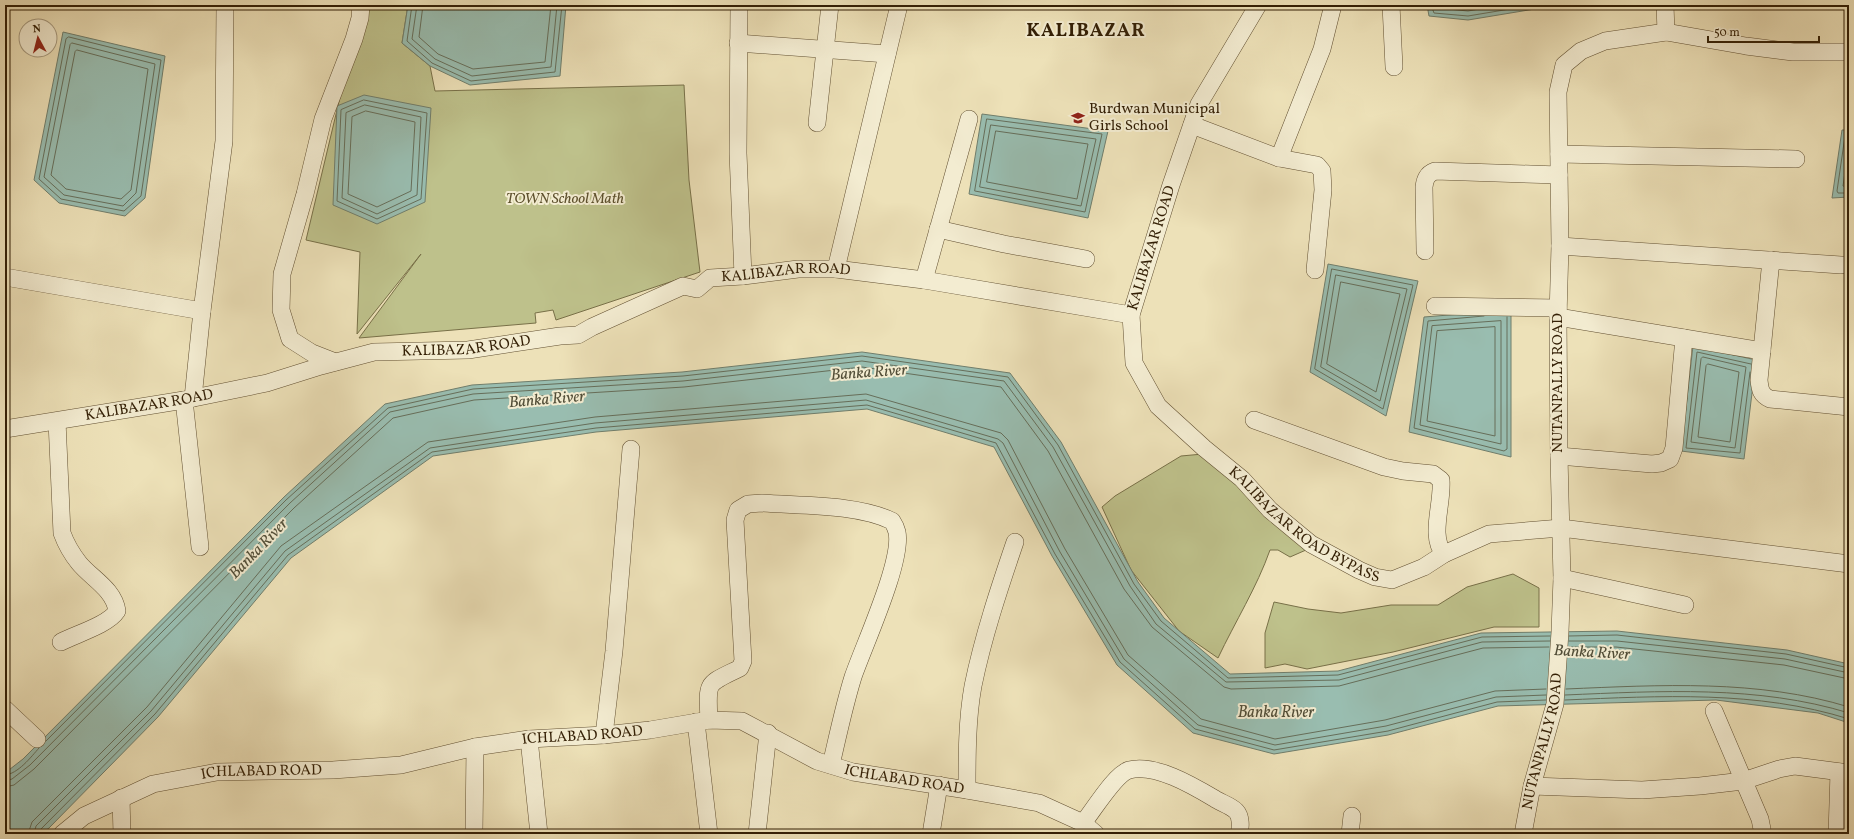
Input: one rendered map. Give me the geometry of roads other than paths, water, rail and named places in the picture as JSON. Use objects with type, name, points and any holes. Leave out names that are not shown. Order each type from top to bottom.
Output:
[{"type":"street","points":[[200,547],[189,399],[224,141],[225,5]]},
{"type":"street","points":[[335,362],[312,353],[290,339],[280,310],[282,274],[305,194],[323,119],[354,39],[360,18],[360,5]]},
{"type":"street","points":[[739,5],[738,153],[743,276]]},
{"type":"street","points":[[817,123],[830,5]]},
{"type":"street","points":[[836,269],[899,5]]},
{"type":"street","name":"KALIBAZAR ROAD","points":[[5,429],[189,399],[267,383],[335,362],[374,352],[468,350],[560,336],[578,335],[592,327],[683,286],[697,289],[710,278],[743,276],[798,269],[836,269],[924,280],[1131,315],[1171,185],[1199,104],[1258,5]]},
{"type":"street","points":[[1279,158],[1322,49],[1333,5]]},
{"type":"street","points":[[1391,5],[1394,67]]},
{"type":"street","points":[[1664,5],[1666,32]]},
{"type":"street","name":"NUTANPALLY ROAD","points":[[1523,834],[1532,786],[1555,704],[1560,632],[1562,578],[1559,456],[1558,313],[1560,246],[1558,92],[1564,65],[1581,51],[1605,41],[1666,32],[1746,46],[1793,52],[1849,52]]},
{"type":"street","points":[[738,43],[887,54]]},
{"type":"street","points":[[924,280],[969,119]]},
{"type":"street","points":[[1192,125],[1279,158],[1317,165],[1322,171],[1323,190],[1315,270]]},
{"type":"street","points":[[1559,154],[1796,159]]},
{"type":"street","points":[[1425,251],[1424,187],[1425,179],[1429,173],[1435,171],[1559,175]]},
{"type":"street","points":[[938,229],[1004,244],[1086,258]]},
{"type":"street","points":[[1560,246],[1841,264]]},
{"type":"street","points":[[1771,260],[1759,380],[1760,390],[1764,396],[1770,399],[1849,407]]},
{"type":"street","points":[[5,277],[202,310]]},
{"type":"street","points":[[1435,306],[1558,313],[1684,338],[1762,351]]},
{"type":"street","name":"KALIBAZAR ROAD BYPASS","points":[[1131,315],[1134,363],[1158,406],[1204,448],[1242,479],[1270,510],[1311,544],[1374,577],[1392,580],[1424,567],[1444,554],[1489,534],[1561,528],[1849,564]]},
{"type":"street","points":[[1559,456],[1652,464],[1661,463],[1670,459],[1674,448],[1684,338]]},
{"type":"street","points":[[1254,420],[1384,467],[1433,474],[1441,480],[1442,493],[1437,542],[1444,554]]},
{"type":"street","points":[[57,421],[62,533],[68,548],[79,564],[99,582],[114,601],[117,611],[114,616],[102,624],[61,642]]},
{"type":"street","points":[[604,736],[614,651],[631,449]]},
{"type":"street","points":[[709,834],[702,721],[710,683],[740,668],[744,661],[735,520],[738,510],[748,504],[762,503],[853,510],[880,515],[892,521],[897,532],[897,546],[893,569],[854,676],[842,716],[831,766]]},
{"type":"street","points":[[967,790],[969,727],[973,687],[994,603],[1015,542]]},
{"type":"street","points":[[1562,578],[1685,605]]},
{"type":"street","points":[[5,709],[37,739]]},
{"type":"street","points":[[1714,710],[1760,819],[1763,834]]},
{"type":"street","name":"ICHLABAD ROAD","points":[[62,834],[84,816],[154,784],[217,772],[333,770],[401,765],[475,747],[529,739],[604,736],[702,721],[742,721],[768,733],[817,761],[853,772],[939,785],[1039,803],[1090,829]]},
{"type":"street","points":[[757,834],[768,733]]},
{"type":"street","points":[[529,739],[539,834]]},
{"type":"street","points":[[474,834],[475,747]]},
{"type":"street","points":[[1532,786],[1642,790],[1700,786],[1743,781],[1779,769],[1795,766],[1844,773],[1836,834]]},
{"type":"street","points":[[1090,829],[1120,776],[1128,770],[1143,769],[1165,774],[1190,785],[1236,811],[1240,820],[1239,834]]},
{"type":"street","points":[[931,834],[939,785]]},
{"type":"street","points":[[121,798],[122,834]]},
{"type":"street","points":[[1350,834],[1352,816]]},
{"type":"water","points":[[408,5],[566,5],[560,76],[470,85],[430,66],[402,43]]},
{"type":"water","points":[[1427,5],[1559,5],[1468,20],[1429,16]]},
{"type":"water","points":[[63,32],[165,56],[145,198],[125,216],[59,203],[34,180]]},
{"type":"water","points":[[364,95],[431,108],[425,202],[377,224],[333,205],[337,106]]},
{"type":"water","points":[[982,114],[1108,131],[1088,218],[969,194]]},
{"type":"water","points":[[1842,130],[1849,130],[1849,197],[1832,198]]},
{"type":"water","points":[[1328,264],[1418,281],[1386,416],[1310,372]]},
{"type":"water","points":[[1511,310],[1511,457],[1409,432],[1424,317]]},
{"type":"water","points":[[1693,346],[1756,360],[1744,459],[1681,451]]},
{"type":"water","name":"Banka River","points":[[862,352],[1010,373],[1061,442],[1138,582],[1164,618],[1230,674],[1338,671],[1481,633],[1617,631],[1787,650],[1849,664],[1849,723],[1818,713],[1716,700],[1498,706],[1388,735],[1274,754],[1193,733],[1117,665],[1052,556],[994,447],[867,409],[596,432],[433,456],[291,558],[158,717],[49,828],[41,834],[5,834],[5,773],[23,759],[284,497],[385,404],[472,385],[682,372]]},
{"type":"place","name":"Burdwan Municipal Girls School","points":[[1078,118]]},
{"type":"district","name":"KALIBAZAR","points":[[1086,31]]},
{"type":"park label","name":"TOWN School Math","points":[[565,199]]}]
